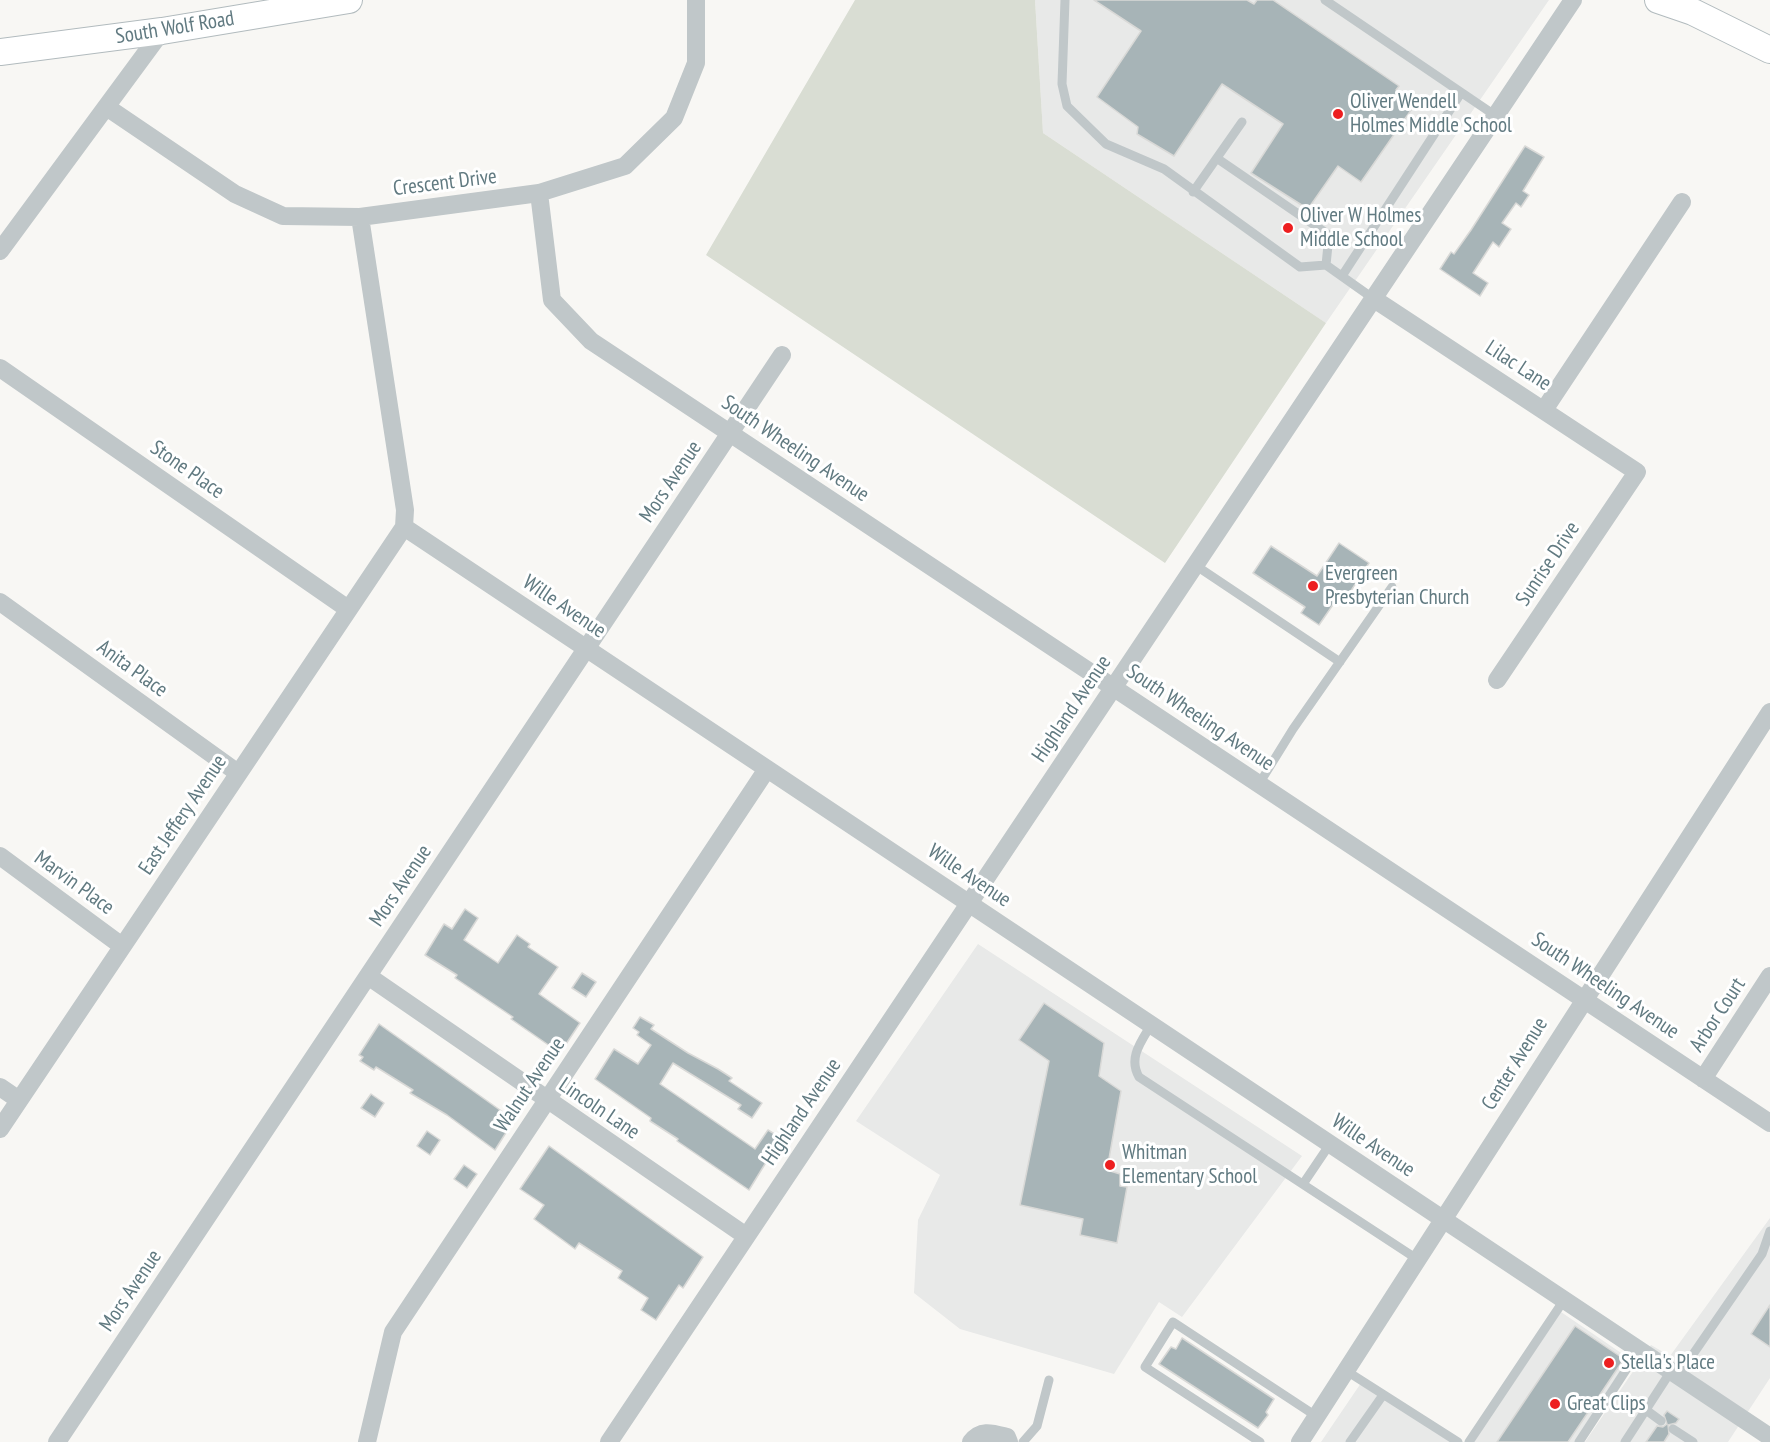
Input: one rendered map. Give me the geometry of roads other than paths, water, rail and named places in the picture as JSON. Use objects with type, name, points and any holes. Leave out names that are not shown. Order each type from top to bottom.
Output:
[{"type":"main road","name":"South Wolf Road","points":[[0,52],[162,31],[349,0]]},
{"type":"main road","points":[[1658,0],[1692,12],[1770,50]]},
{"type":"street","name":"Crescent Drive","points":[[108,108],[236,194],[283,216],[360,217],[540,193],[625,166],[674,118],[696,63],[696,0]]},
{"type":"street","name":"Highland Avenue","points":[[609,1442],[1573,0]]},
{"type":"street","points":[[0,251],[108,108],[162,31]]},
{"type":"street","name":"South Wheeling Avenue","points":[[540,193],[552,300],[591,341],[1770,1123]]},
{"type":"street","points":[[1544,410],[1682,202]]},
{"type":"street","points":[[360,217],[405,510],[404,527]]},
{"type":"street","name":"Lilac Lane","points":[[1374,298],[1636,472]]},
{"type":"street","name":"Mors Avenue","points":[[57,1442],[782,355]]},
{"type":"street","name":"Stone Place","points":[[0,368],[348,609]]},
{"type":"street","name":"Sunrise Drive","points":[[1497,680],[1636,472]]},
{"type":"street","name":"East Jeffery Avenue","points":[[0,1129],[404,527]]},
{"type":"street","name":"Wille Avenue","points":[[404,527],[1770,1437]]},
{"type":"street","name":"Anita Place","points":[[0,602],[238,773]]},
{"type":"street","name":"Center Avenue","points":[[1305,1440],[1316,1416],[1770,711]]},
{"type":"street","name":"Walnut Avenue","points":[[367,1442],[393,1332],[767,769]]},
{"type":"street","name":"Marvin Place","points":[[0,856],[122,946]]},
{"type":"street","name":"Lincoln Lane","points":[[368,976],[746,1236]]},
{"type":"street","name":"Arbor Court","points":[[1703,1079],[1770,976]]},
{"type":"street","points":[[0,1087],[19,1100]]},
{"type":"street","points":[[971,1442],[976,1435],[989,1432],[1006,1437],[1009,1442]]},
{"type":"lane","points":[[1065,0],[1062,84],[1067,106],[1106,144],[1164,169],[1300,267],[1326,265],[1374,298]]},
{"type":"lane","points":[[1325,0],[1496,116]]},
{"type":"lane","points":[[1342,276],[1461,93]]},
{"type":"lane","points":[[1193,192],[1242,122]]},
{"type":"lane","points":[[1218,159],[1329,235],[1326,265]]},
{"type":"lane","points":[[1195,565],[1340,662]]},
{"type":"lane","points":[[1259,784],[1293,729],[1392,587]]},
{"type":"lane","points":[[1151,1025],[1136,1050],[1134,1060],[1139,1077],[1417,1259]]},
{"type":"lane","points":[[1303,1184],[1330,1144]]},
{"type":"lane","points":[[1625,1442],[1646,1410],[1762,1254],[1769,1236]]},
{"type":"lane","points":[[1469,1442],[1564,1300]]},
{"type":"lane","points":[[1260,1442],[1145,1367],[1173,1322],[1316,1416]]},
{"type":"lane","points":[[1579,1442],[1639,1350]]},
{"type":"lane","points":[[1346,1370],[1458,1442]]},
{"type":"lane","points":[[1023,1442],[1036,1426],[1049,1380]]},
{"type":"lane","points":[[1350,1442],[1383,1395]]},
{"type":"lane","points":[[1646,1410],[1661,1420]]},
{"type":"lane","points":[[1673,1429],[1693,1442]]},
{"type":"place","name":"Oliver Wendell Holmes Middle School","points":[[1338,114]]},
{"type":"place","name":"Oliver W Holmes Middle School","points":[[1288,228]]},
{"type":"place","name":"Evergreen Presbyterian Church","points":[[1313,586]]},
{"type":"place","name":"Whitman Elementary School","points":[[1110,1165]]},
{"type":"place","name":"Stella's Place","points":[[1609,1363]]},
{"type":"place","name":"Great Clips","points":[[1555,1404]]}]
